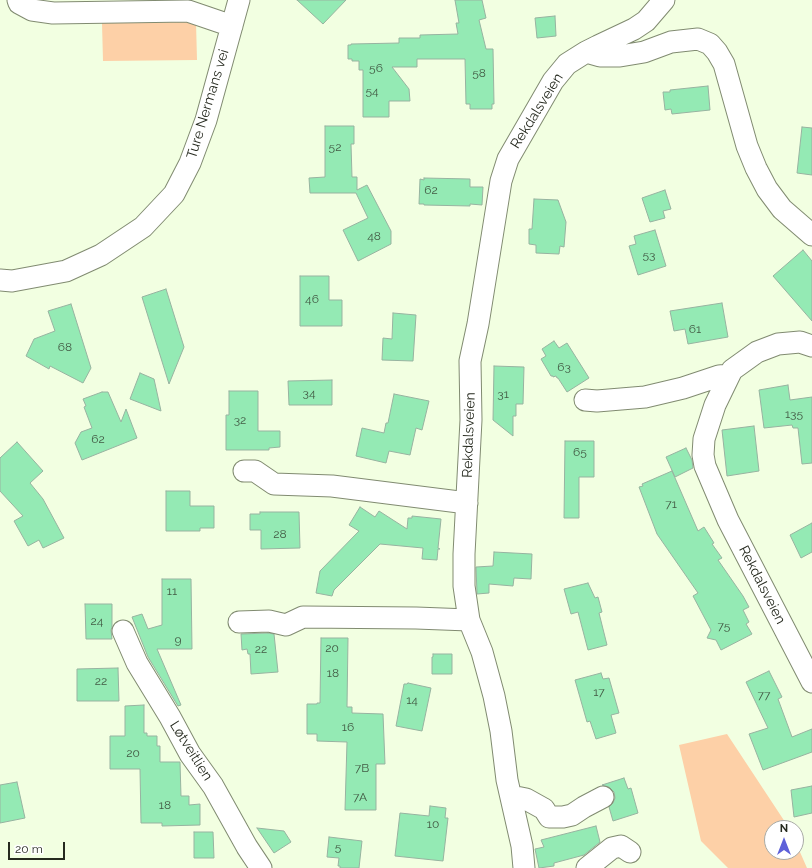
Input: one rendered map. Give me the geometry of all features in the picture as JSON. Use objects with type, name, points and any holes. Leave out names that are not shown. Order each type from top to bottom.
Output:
[{"type":"street","points":[[18,0],[32,10],[53,13],[188,11],[232,26]]},
{"type":"street","name":"Ture Nermans vei","points":[[0,280],[12,281],[66,271],[101,255],[143,227],[174,194],[190,163],[206,120],[239,0]]},
{"type":"street","name":"Rekdalsveien","points":[[524,868],[522,846],[507,780],[501,731],[493,691],[482,652],[469,620],[464,586],[464,554],[471,420],[470,361],[478,324],[504,166],[553,81],[567,64],[586,52],[634,29],[646,21],[664,0]]},
{"type":"street","points":[[586,52],[600,56],[620,56],[644,52],[672,42],[684,40],[698,39],[710,44],[724,64],[747,146],[767,189],[782,209],[812,235]]},
{"type":"street","points":[[585,400],[597,401],[645,397],[683,388],[729,374],[732,370],[758,352],[778,344],[800,342],[812,346]]},
{"type":"street","name":"Rekdalsveien","points":[[729,374],[722,394],[715,405],[704,439],[703,455],[705,466],[728,520],[812,682]]},
{"type":"street","points":[[244,471],[256,471],[274,484],[332,486],[467,503]]},
{"type":"street","points":[[238,622],[269,621],[286,625],[303,617],[469,620]]},
{"type":"street","name":"Løtveitlien","points":[[123,631],[137,663],[148,683],[170,717],[190,754],[213,786],[247,847],[261,868]]},
{"type":"street","points":[[511,796],[526,799],[544,809],[549,817],[563,817],[572,815],[584,807],[603,798]]},
{"type":"street","points":[[587,868],[612,848],[621,846],[630,852]]},
{"type":"shaded area","points":[[196,22],[197,60],[103,61],[102,23]]},
{"type":"shaded area","points":[[727,734],[784,820],[764,820],[764,860],[803,860],[807,868],[728,868],[701,841],[679,745]]},
{"type":"building","points":[[297,0],[346,0],[323,24]]},
{"type":"building","points":[[455,0],[482,0],[486,18],[479,20],[486,49],[493,49],[494,104],[492,104],[492,109],[470,109],[470,104],[466,104],[465,59],[417,59],[417,67],[392,67],[409,89],[410,101],[389,101],[389,117],[363,117],[363,70],[359,70],[359,61],[352,61],[352,59],[348,59],[348,45],[399,43],[399,38],[420,38],[420,35],[458,34],[456,23],[459,23]]},
{"type":"building","points":[[555,16],[556,36],[537,38],[535,18]]},
{"type":"building","points":[[708,86],[710,110],[672,114],[671,109],[665,110],[663,92]]},
{"type":"building","points":[[325,126],[354,126],[354,144],[351,144],[352,177],[357,177],[357,190],[367,185],[391,231],[391,244],[358,261],[343,230],[368,218],[356,193],[310,193],[309,178],[325,177]]},
{"type":"building","points":[[802,127],[812,128],[812,175],[797,173]]},
{"type":"building","points":[[424,178],[470,179],[470,187],[483,187],[482,205],[419,204],[420,179],[424,180]]},
{"type":"building","points":[[665,190],[671,209],[663,211],[665,218],[650,222],[642,198]]},
{"type":"building","points":[[534,199],[558,200],[566,222],[564,247],[560,246],[559,254],[536,253],[536,245],[529,244],[529,229],[532,229]]},
{"type":"building","points":[[655,230],[666,266],[638,275],[629,246],[636,244],[634,236]]},
{"type":"building","points":[[803,250],[812,261],[812,321],[773,276]]},
{"type":"building","points":[[300,276],[329,276],[329,300],[342,300],[342,326],[300,326]]},
{"type":"building","points":[[166,289],[184,347],[169,384],[142,297]]},
{"type":"building","points":[[722,303],[728,337],[688,344],[685,329],[674,331],[670,311]]},
{"type":"building","points":[[71,304],[91,368],[83,383],[50,366],[49,369],[26,356],[34,339],[55,331],[48,311]]},
{"type":"building","points":[[393,313],[416,315],[413,361],[382,360],[383,338],[392,339]]},
{"type":"building","points":[[554,341],[559,348],[567,343],[589,378],[567,392],[556,376],[551,376],[541,359],[546,356],[542,349]]},
{"type":"building","points":[[494,366],[524,367],[523,404],[516,404],[516,416],[513,416],[513,436],[493,420]]},
{"type":"building","points":[[140,373],[154,379],[161,411],[130,399]]},
{"type":"building","points":[[332,380],[332,405],[289,405],[288,381]]},
{"type":"building","points":[[788,385],[790,400],[812,397],[812,463],[802,464],[798,428],[793,428],[792,425],[764,428],[759,390]]},
{"type":"building","points":[[229,391],[258,391],[258,431],[280,431],[280,447],[269,448],[269,450],[226,450],[226,415],[229,415]]},
{"type":"building","points":[[102,392],[108,392],[121,422],[126,409],[137,438],[82,460],[75,443],[81,432],[92,428],[84,407],[86,406],[83,399]]},
{"type":"building","points":[[394,394],[429,401],[422,430],[416,428],[410,455],[389,451],[386,463],[356,456],[362,428],[384,433],[386,423],[388,423]]},
{"type":"building","points":[[754,426],[759,471],[727,476],[722,430]]},
{"type":"building","points":[[565,441],[594,441],[594,477],[579,477],[579,518],[564,518]]},
{"type":"building","points":[[17,442],[43,471],[30,483],[43,499],[64,538],[43,548],[39,540],[28,546],[14,521],[23,516],[0,491],[0,458]]},
{"type":"building","points":[[686,448],[692,460],[693,468],[675,477],[666,457]]},
{"type":"building","points":[[672,471],[698,531],[704,527],[714,543],[712,544],[722,558],[718,560],[749,607],[743,610],[749,622],[746,624],[752,634],[721,650],[716,640],[707,638],[711,630],[693,596],[698,593],[657,534],[639,487],[643,486],[642,484]]},
{"type":"building","points":[[166,491],[190,491],[190,506],[214,506],[214,528],[200,528],[200,531],[166,531]]},
{"type":"building","points":[[360,507],[375,517],[379,511],[407,529],[408,518],[412,518],[412,516],[441,519],[438,548],[440,549],[438,549],[437,560],[422,559],[423,548],[380,544],[334,590],[332,596],[316,593],[320,571],[359,531],[349,525]]},
{"type":"building","points":[[260,512],[299,512],[300,548],[261,549],[261,530],[250,530],[250,514],[260,514]]},
{"type":"building","points":[[812,523],[812,552],[801,558],[790,535]]},
{"type":"building","points":[[494,552],[532,554],[531,579],[514,578],[513,586],[489,584],[489,593],[477,594],[476,567],[493,566]]},
{"type":"building","points":[[162,579],[191,579],[192,649],[157,649],[181,705],[178,706],[148,657],[132,617],[142,614],[148,629],[162,625]]},
{"type":"building","points":[[588,583],[595,598],[598,597],[602,612],[599,613],[607,645],[588,650],[578,612],[571,614],[564,589]]},
{"type":"building","points":[[85,604],[112,604],[112,639],[86,639]]},
{"type":"building","points":[[241,634],[274,634],[278,672],[251,674],[250,654],[248,654],[247,649],[242,650]]},
{"type":"building","points":[[321,638],[348,638],[347,707],[352,707],[352,713],[383,714],[385,764],[376,764],[376,810],[345,810],[347,742],[317,741],[317,734],[307,734],[307,704],[320,703]]},
{"type":"building","points":[[433,654],[452,654],[452,674],[432,674]]},
{"type":"building","points":[[118,668],[119,701],[77,701],[77,669]]},
{"type":"building","points":[[769,671],[782,697],[778,699],[792,737],[812,729],[812,752],[763,770],[749,734],[768,728],[746,682]]},
{"type":"building","points":[[601,673],[603,679],[609,678],[619,713],[611,715],[616,733],[596,739],[590,721],[587,722],[575,680]]},
{"type":"building","points":[[408,683],[431,688],[422,731],[396,726],[404,684]]},
{"type":"building","points":[[144,705],[144,733],[147,733],[147,736],[157,736],[157,746],[160,746],[160,762],[180,762],[181,796],[189,796],[189,805],[200,804],[200,825],[162,826],[162,823],[141,823],[140,769],[110,769],[110,736],[125,736],[125,706]]},
{"type":"building","points":[[624,778],[628,789],[631,788],[638,813],[613,821],[609,807],[615,798],[614,792],[609,787],[602,785]]},
{"type":"building","points":[[17,782],[25,818],[0,823],[0,785]]},
{"type":"building","points":[[812,786],[812,813],[794,817],[791,790]]},
{"type":"building","points":[[430,806],[446,808],[445,818],[448,818],[443,861],[395,856],[400,813],[429,816]]},
{"type":"building","points":[[596,826],[600,842],[584,855],[554,863],[554,866],[539,868],[535,849],[544,847],[541,840]]},
{"type":"building","points":[[257,828],[284,831],[291,842],[274,853]]},
{"type":"building","points":[[194,832],[213,832],[214,858],[194,858]]},
{"type":"building","points":[[329,837],[362,841],[359,868],[340,868],[340,866],[338,866],[339,858],[327,857]]}]
